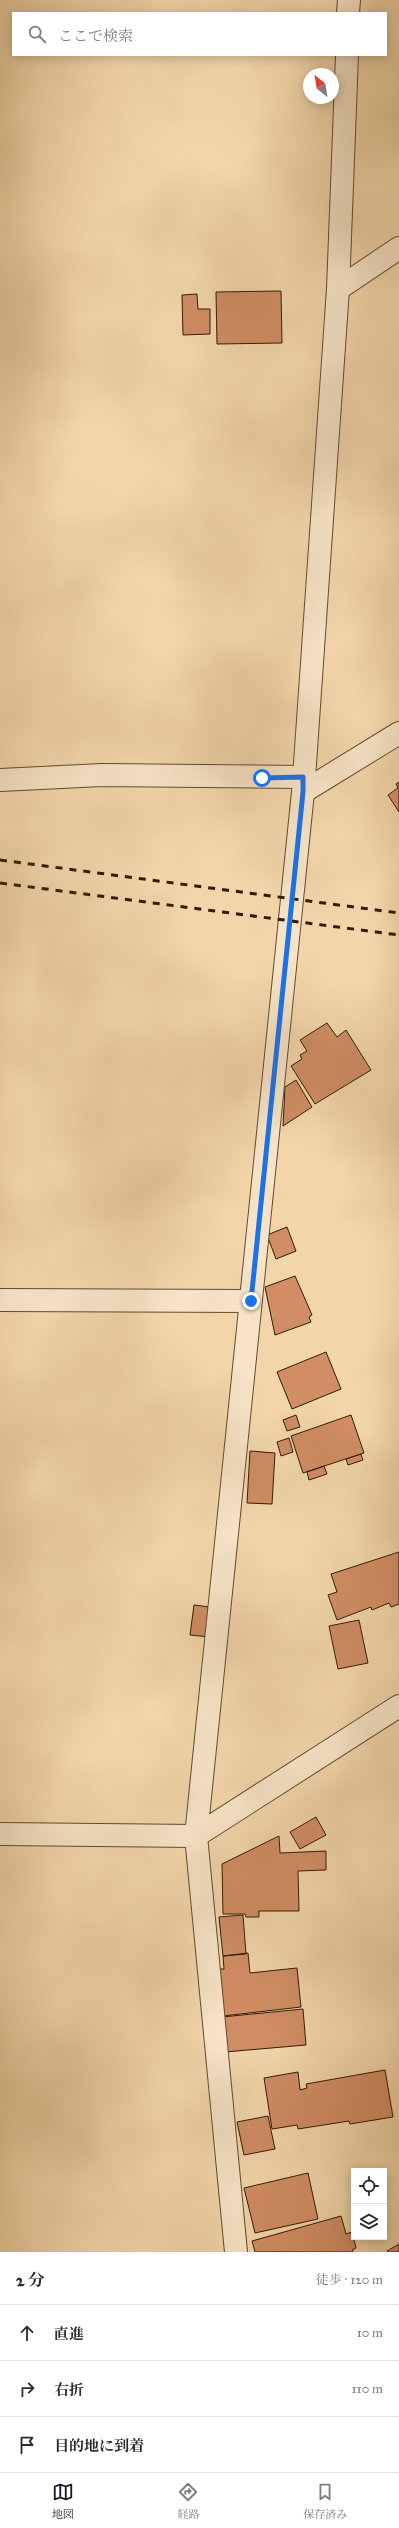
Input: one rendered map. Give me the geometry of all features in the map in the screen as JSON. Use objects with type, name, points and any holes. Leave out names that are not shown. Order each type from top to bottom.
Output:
[{"type":"street","points":[[348,12],[349,0]]},
{"type":"street","points":[[236,2252],[196,1836],[303,785],[338,289],[347,56]]},
{"type":"street","points":[[338,289],[399,248]]},
{"type":"street","points":[[0,780],[102,775],[303,785],[399,733]]},
{"type":"street","points":[[0,1300],[251,1301]]},
{"type":"street","points":[[0,1834],[196,1836],[399,1706]]},
{"type":"building","points":[[281,291],[282,343],[217,344],[216,292]]},
{"type":"building","points":[[197,294],[198,309],[210,309],[210,334],[183,335],[182,295]]},
{"type":"building","points":[[399,782],[399,812],[388,795],[398,788],[396,784]]},
{"type":"building","points":[[327,1023],[337,1037],[346,1030],[371,1070],[315,1104],[291,1066],[302,1059],[300,1055],[307,1051],[300,1040]]},
{"type":"building","points":[[296,1080],[312,1107],[283,1126],[285,1087]]},
{"type":"building","points":[[287,1227],[296,1251],[276,1259],[267,1235]]},
{"type":"building","points":[[295,1276],[312,1315],[309,1317],[311,1322],[275,1335],[265,1287]]},
{"type":"building","points":[[326,1352],[341,1389],[292,1409],[277,1372]]},
{"type":"building","points":[[296,1415],[300,1427],[287,1431],[283,1420]]},
{"type":"building","points":[[351,1415],[364,1453],[303,1473],[291,1436]]},
{"type":"building","points":[[289,1438],[293,1452],[281,1456],[277,1442]]},
{"type":"building","points":[[250,1451],[275,1453],[272,1504],[247,1503]]},
{"type":"building","points":[[361,1454],[363,1460],[348,1465],[346,1459]]},
{"type":"building","points":[[324,1466],[327,1474],[309,1480],[307,1472]]},
{"type":"building","points":[[399,1552],[399,1604],[391,1607],[389,1603],[372,1610],[371,1607],[337,1620],[328,1595],[337,1592],[331,1574]]},
{"type":"building","points":[[194,1605],[210,1607],[210,1637],[190,1635]]},
{"type":"building","points":[[359,1620],[368,1663],[338,1669],[329,1626]]},
{"type":"building","points":[[316,1817],[326,1835],[300,1849],[290,1832]]},
{"type":"building","points":[[279,1836],[280,1853],[326,1851],[326,1870],[298,1871],[299,1911],[259,1911],[259,1917],[246,1917],[245,1914],[223,1914],[222,1864]]},
{"type":"building","points":[[243,1915],[246,1954],[223,1956],[219,1917]]},
{"type":"building","points":[[248,1953],[250,1973],[297,1968],[301,2007],[223,2016],[219,1969],[224,1969],[223,1956]]},
{"type":"building","points":[[303,2009],[306,2045],[225,2052],[222,2017]]},
{"type":"building","points":[[385,2070],[393,2117],[350,2124],[349,2121],[298,2129],[297,2125],[272,2129],[264,2078],[298,2072],[300,2090],[307,2088],[306,2084]]},
{"type":"building","points":[[268,2116],[275,2149],[244,2155],[237,2122]]},
{"type":"building","points":[[308,2173],[318,2219],[255,2233],[244,2188]]},
{"type":"building","points":[[341,2216],[346,2234],[351,2232],[351,2240],[354,2240],[356,2248],[352,2250],[353,2252],[255,2252],[252,2241]]},
{"type":"building","points":[[399,2244],[399,2252],[387,2251]]},
{"type":"railway","points":[[0,860],[399,913]]},
{"type":"railway","points":[[0,883],[399,935]]},
{"type":"route","points":[[251,1301],[303,792],[303,777],[262,778]]}]
